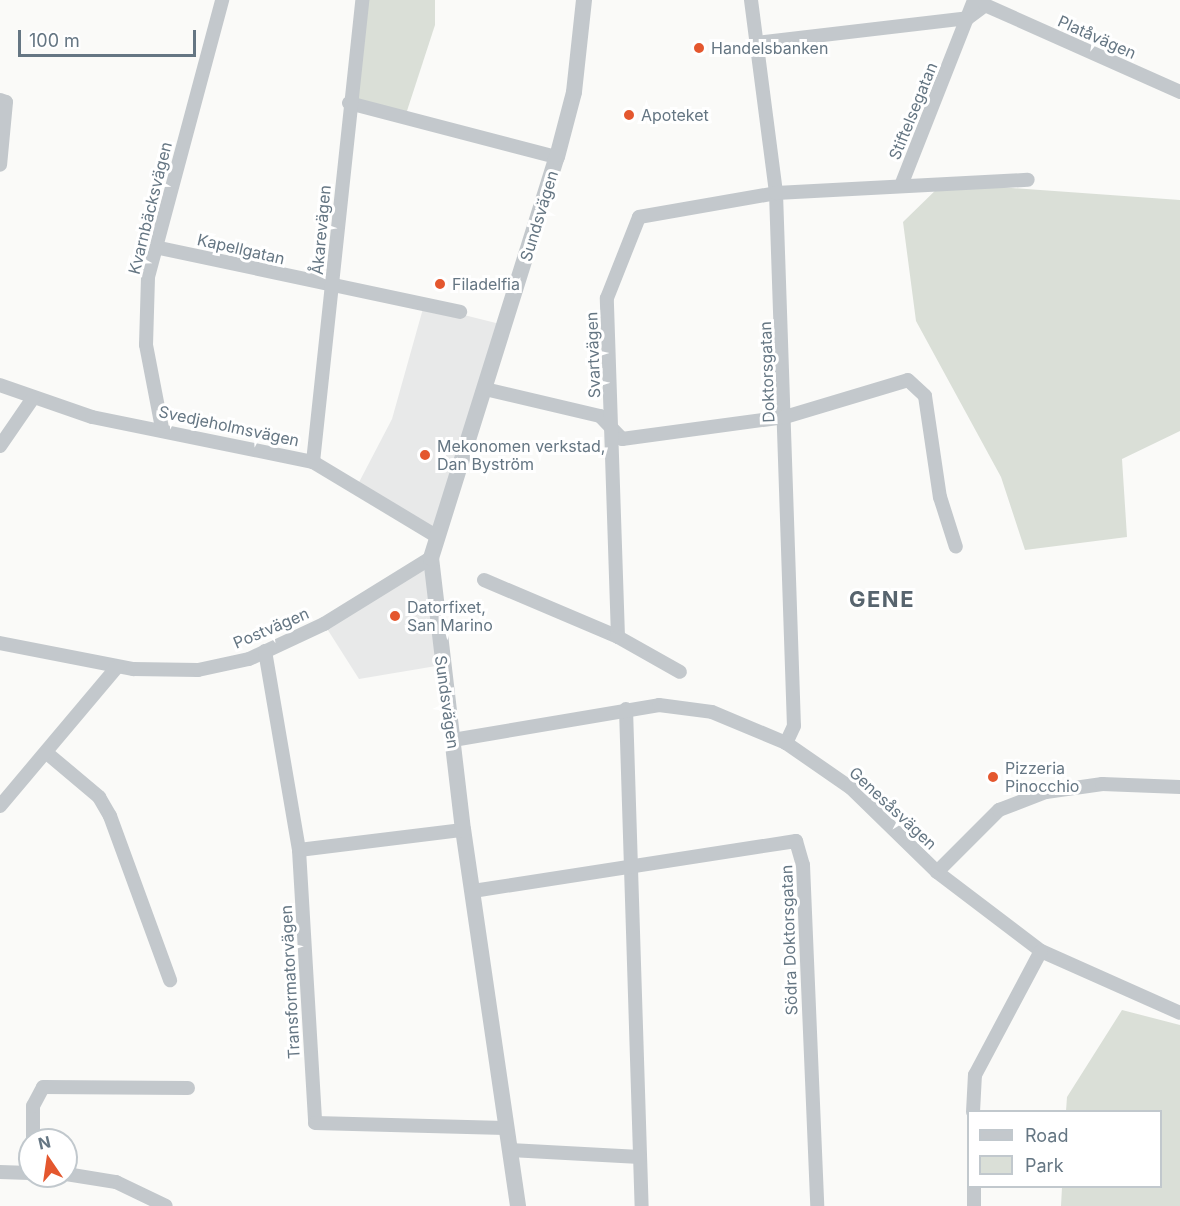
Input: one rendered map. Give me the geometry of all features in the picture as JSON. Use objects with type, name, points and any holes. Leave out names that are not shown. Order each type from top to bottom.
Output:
[{"type":"street","name":"Kvarnbäcksvägen","points":[[162,428],[146,345],[148,277],[222,0]]},
{"type":"street","name":"Åkarevägen","points":[[313,462],[349,103],[362,0]]},
{"type":"street","name":"Sundsvägen","points":[[518,1206],[463,830],[431,558],[436,536],[485,389],[557,158],[574,92],[584,0]]},
{"type":"street","name":"Doktorsgatan","points":[[751,0],[776,193],[794,726],[786,743]]},
{"type":"street","name":"Stiftelsegatan","points":[[974,0],[902,183],[1028,180]]},
{"type":"street","name":"Platåvägen","points":[[756,43],[968,18],[985,5],[1180,92]]},
{"type":"street","points":[[0,165],[3,101]]},
{"type":"street","points":[[349,103],[557,158]]},
{"type":"street","points":[[776,193],[902,183]]},
{"type":"street","name":"Svartvägen","points":[[618,637],[607,298],[639,217],[776,193]]},
{"type":"street","name":"Kapellgatan","points":[[155,247],[460,312]]},
{"type":"street","points":[[485,389],[600,416],[622,439],[785,417],[908,380],[926,396],[940,497],[956,547]]},
{"type":"street","name":"Svedjeholmsvägen","points":[[0,385],[92,417],[162,428],[313,462],[436,536]]},
{"type":"street","points":[[0,446],[33,398]]},
{"type":"street","name":"Postvägen","points":[[0,643],[117,667],[198,670],[265,651],[324,624],[431,558]]},
{"type":"street","points":[[484,580],[618,637],[680,672]]},
{"type":"street","name":"Transformatorvägen","points":[[265,651],[299,850],[315,1123],[505,1128]]},
{"type":"street","points":[[0,806],[48,754],[117,667]]},
{"type":"street","name":"Genesåsvägen","points":[[453,740],[658,705],[712,712],[786,743],[851,788],[937,872],[1041,951],[1122,992],[1180,1013]]},
{"type":"street","points":[[626,709],[629,863],[642,1206]]},
{"type":"street","points":[[48,754],[99,797],[110,816],[170,980]]},
{"type":"street","points":[[937,872],[999,810],[1046,792],[1102,784],[1180,787]]},
{"type":"street","points":[[299,850],[463,830]]},
{"type":"street","name":"Södra Doktorsgatan","points":[[629,863],[785,839],[796,841],[801,849],[817,1206]]},
{"type":"street","points":[[473,891],[629,863]]},
{"type":"street","points":[[974,1110],[975,1075],[1041,951]]},
{"type":"street","points":[[33,1128],[33,1106],[43,1087],[188,1088]]},
{"type":"street","points":[[510,1150],[640,1157]]},
{"type":"street","points":[[0,1172],[18,1173]]},
{"type":"street","points":[[78,1176],[116,1182],[166,1206]]},
{"type":"street","points":[[974,1188],[974,1206]]},
{"type":"shaded area","points":[[424,305],[504,325],[436,536],[356,488],[392,419]]},
{"type":"shaded area","points":[[431,558],[442,665],[359,679],[324,624]]},
{"type":"green space","points":[[362,0],[435,0],[435,25],[405,117],[349,103]]},
{"type":"green space","points":[[943,183],[1180,200],[1180,431],[1122,459],[1127,537],[1025,550],[1001,477],[916,321],[903,222]]},
{"type":"green space","points":[[1122,1010],[1180,1025],[1180,1206],[1061,1206],[1062,1188],[1162,1188],[1162,1110],[1066,1110],[1067,1097]]},
{"type":"place","name":"Handelsbanken","points":[[699,48]]},
{"type":"place","name":"Apoteket","points":[[629,115]]},
{"type":"place","name":"Filadelfia","points":[[440,284]]},
{"type":"place","name":"Mekonomen verkstad, Dan Byström","points":[[425,455]]},
{"type":"place","name":"Datorfixet, San Marino","points":[[395,616]]},
{"type":"place","name":"Pizzeria Pinocchio","points":[[993,777]]},
{"type":"district","name":"GENE","points":[[882,600]]}]
